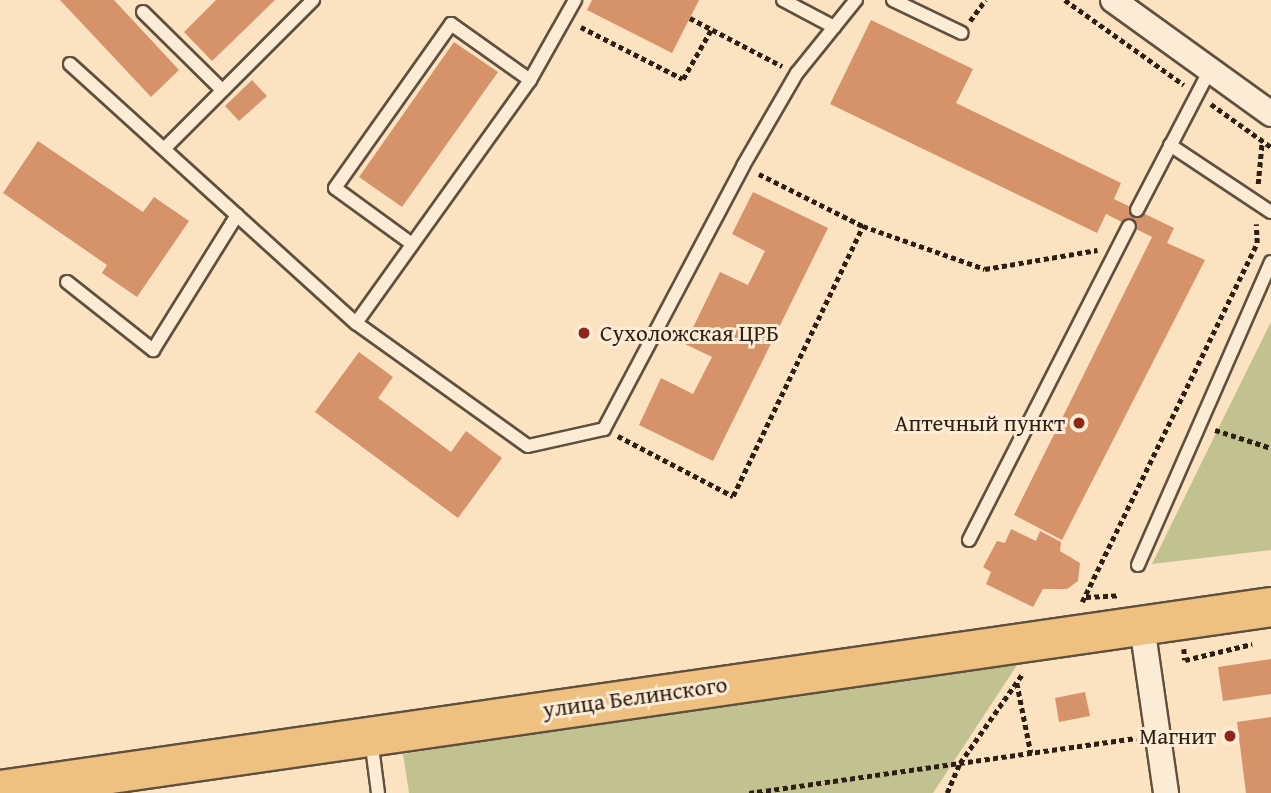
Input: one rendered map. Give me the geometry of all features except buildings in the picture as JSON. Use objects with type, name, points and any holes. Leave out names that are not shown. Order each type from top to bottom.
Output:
[{"type":"main road","name":"улица Белинского","points":[[0,790],[1271,607]]},
{"type":"street","points":[[1112,0],[1271,114]]},
{"type":"street","points":[[1142,626],[1161,735],[1166,793]]},
{"type":"lane","points":[[164,149],[313,0]]},
{"type":"lane","points":[[356,323],[530,80],[575,0]]},
{"type":"lane","points":[[783,0],[834,27]]},
{"type":"lane","points":[[70,64],[356,323],[528,446],[604,429],[743,166],[797,73],[856,0]]},
{"type":"lane","points":[[893,0],[962,33]]},
{"type":"lane","points":[[143,12],[222,90]]},
{"type":"lane","points":[[412,244],[335,188],[451,24],[530,80]]},
{"type":"lane","points":[[1137,210],[1210,71]]},
{"type":"lane","points":[[1170,145],[1271,212]]},
{"type":"lane","points":[[67,282],[153,350],[237,215]]},
{"type":"lane","points":[[969,540],[1129,226]]},
{"type":"lane","points":[[1138,565],[1271,262]]},
{"type":"lane","points":[[370,735],[378,793]]},
{"type":"path","points":[[1065,0],[1271,148]]},
{"type":"path","points":[[690,18],[797,73]]},
{"type":"path","points":[[564,19],[683,79],[710,30]]},
{"type":"path","points":[[947,793],[960,763],[1048,638],[1086,598],[1257,243],[1256,202],[1262,141]]},
{"type":"path","points":[[743,166],[863,226],[985,269],[1118,247]]},
{"type":"path","points":[[604,429],[733,496],[863,226]]},
{"type":"path","points":[[1175,412],[1201,424],[1271,448]]},
{"type":"path","points":[[1017,682],[1031,753]]},
{"type":"path","points":[[749,793],[1161,735]]},
{"type":"green space","points":[[1271,322],[1271,550],[1152,564],[1217,431]]},
{"type":"green space","points":[[1023,656],[933,793],[409,793],[403,754]]},
{"type":"place","name":"Сухоложская ЦРБ","points":[[584,333]]},
{"type":"place","name":"Аптечный пункт","points":[[1079,423]]},
{"type":"place","name":"Магнит","points":[[1230,736]]}]
